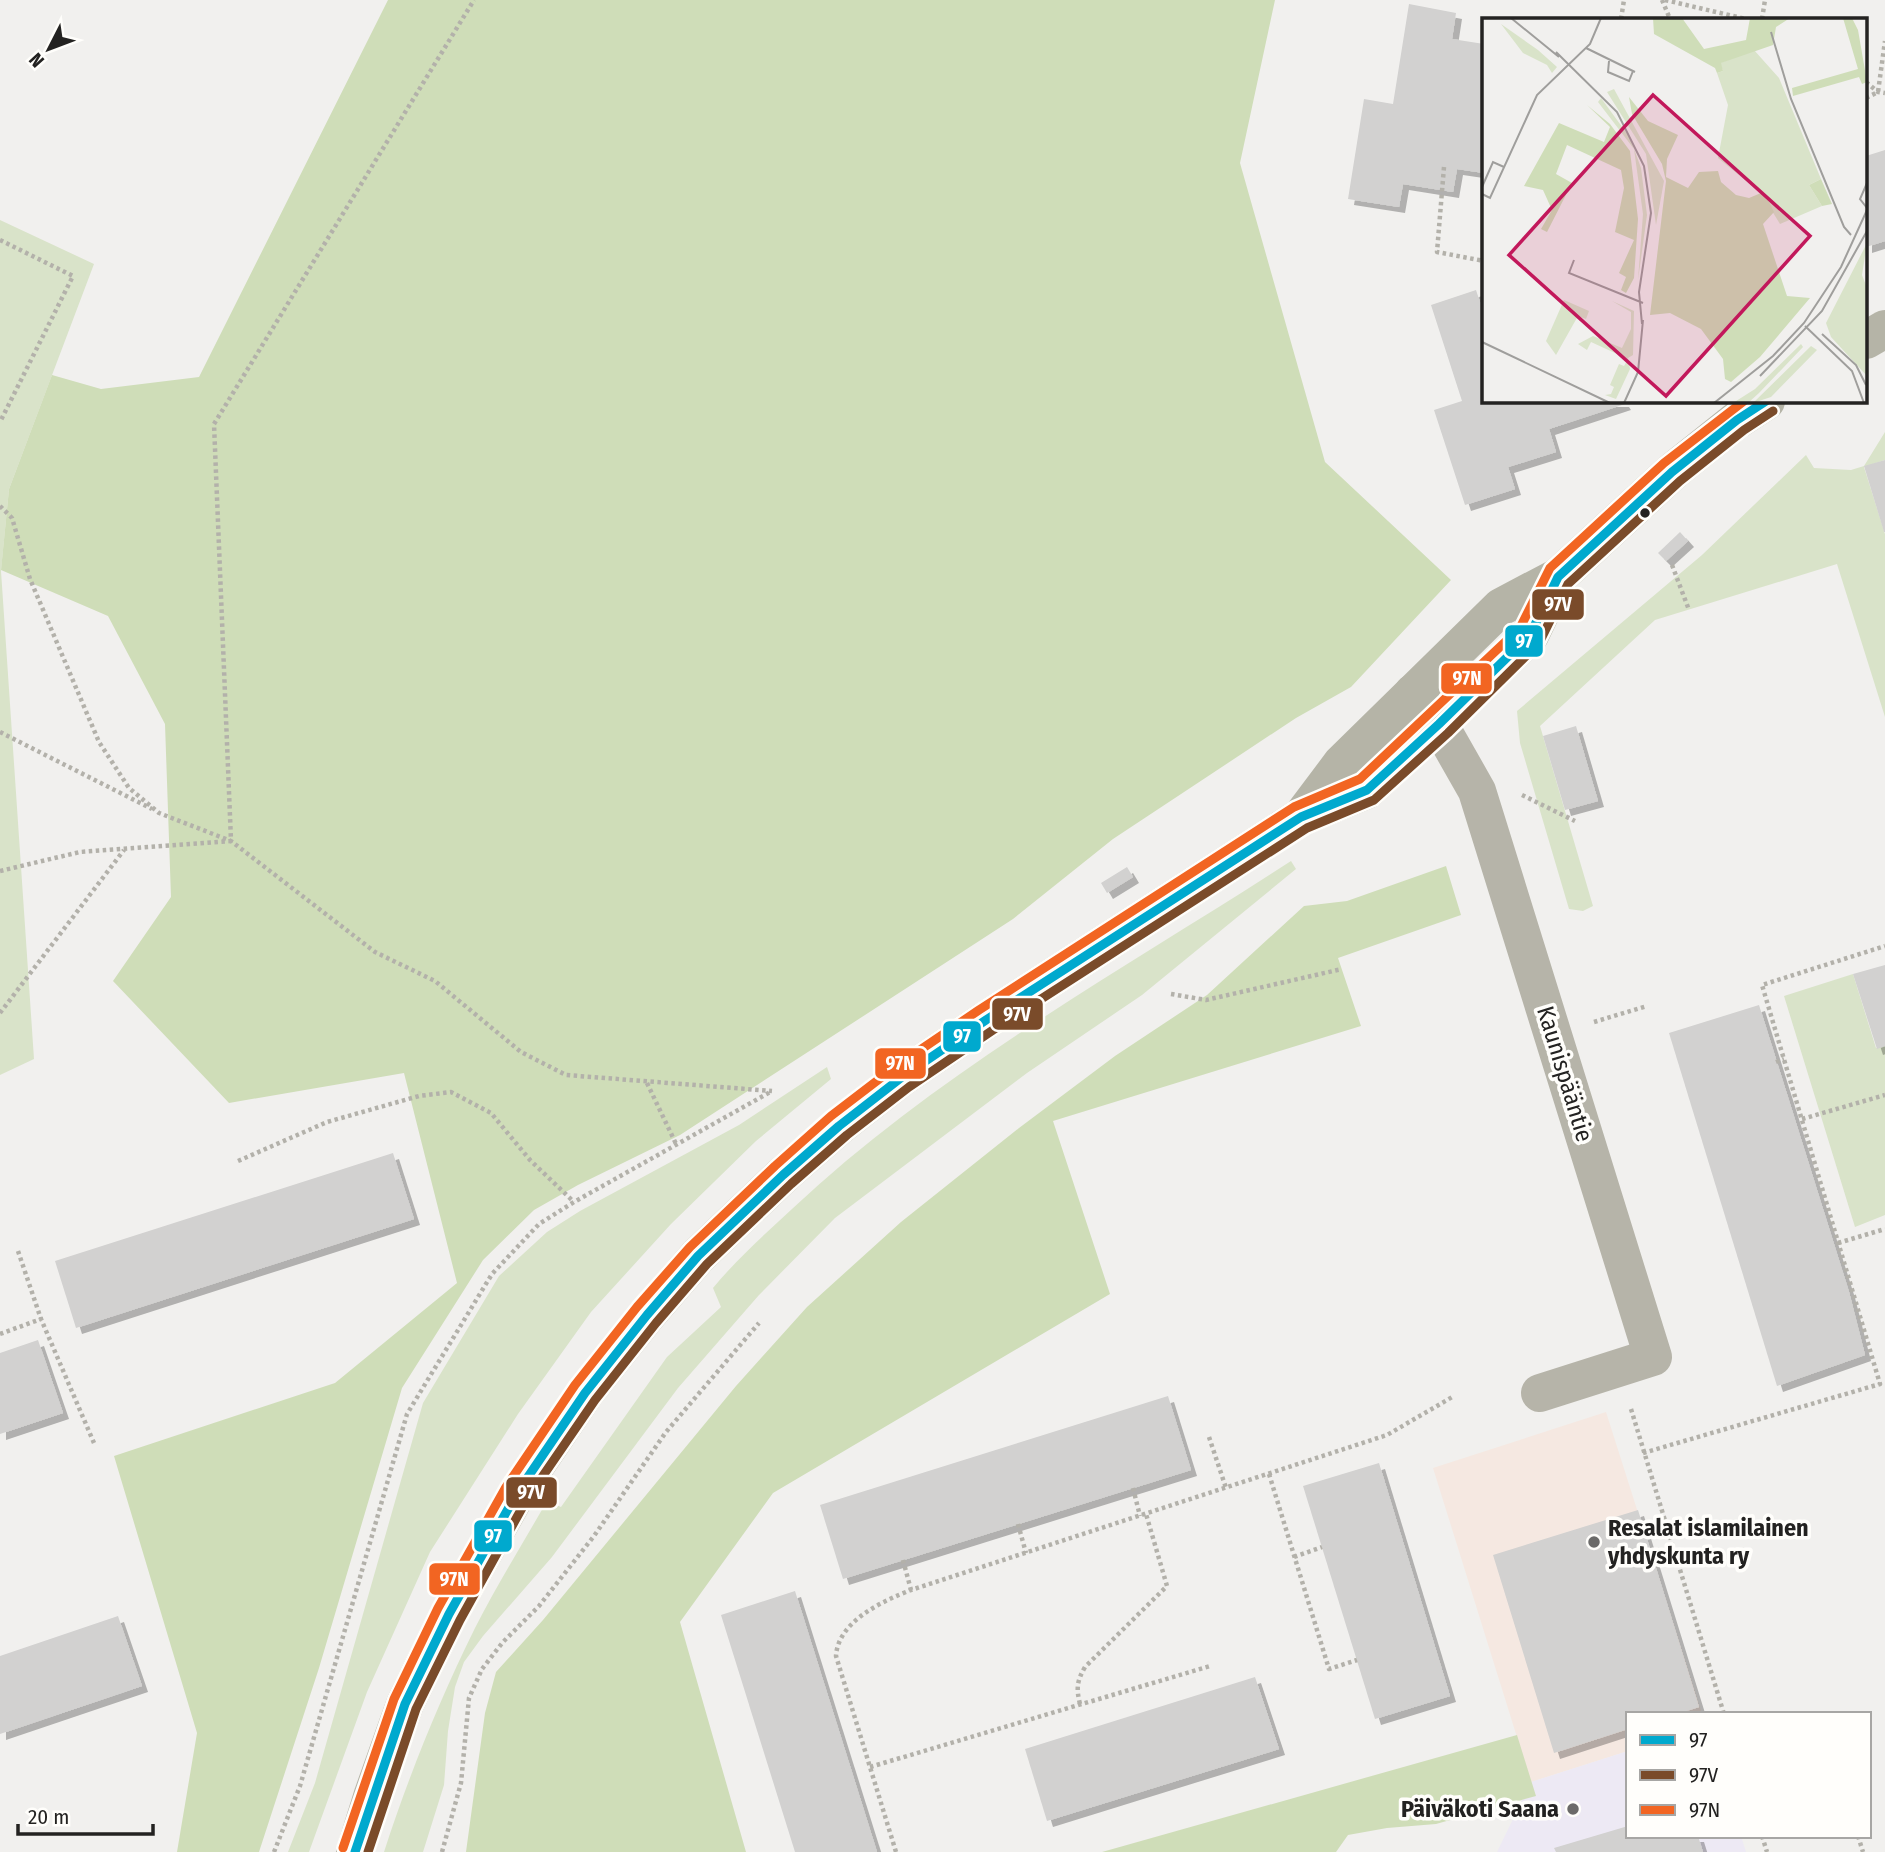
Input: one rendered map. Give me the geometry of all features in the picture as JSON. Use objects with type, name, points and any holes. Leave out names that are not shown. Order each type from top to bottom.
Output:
[{"type":"main road","points":[[1868,339],[1885,329]]},
{"type":"main road","points":[[1301,817],[1342,763],[1501,607],[1558,577],[1672,472],[1737,420],[1764,402]]},
{"type":"main road","points":[[355,1852],[405,1704],[449,1614],[517,1493],[585,1393],[698,1256],[782,1175],[902,1077],[1301,817],[1367,790],[1530,635],[1558,577]]},
{"type":"street","name":"Kaunispääntie","points":[[1413,693],[1439,724],[1477,791],[1653,1356],[1539,1393]]},
{"type":"path","points":[[231,841],[214,424],[474,0]]},
{"type":"path","points":[[1621,18],[1624,0]]},
{"type":"path","points":[[1664,0],[1670,18]]},
{"type":"path","points":[[1664,0],[1741,18]]},
{"type":"path","points":[[1762,18],[1765,0]]},
{"type":"path","points":[[1878,92],[1885,41]]},
{"type":"path","points":[[1868,84],[1878,92],[1885,93]]},
{"type":"path","points":[[1868,97],[1878,92]]},
{"type":"path","points":[[1444,167],[1437,252],[1482,261]]},
{"type":"path","points":[[0,240],[73,276],[0,422]]},
{"type":"path","points":[[0,506],[12,518],[30,579],[99,742],[130,788],[159,813]]},
{"type":"path","points":[[1672,565],[1689,610]]},
{"type":"path","points":[[0,732],[159,813],[231,841],[375,952],[435,981],[522,1052],[566,1075],[772,1091],[573,1202],[539,1224],[492,1274],[407,1414],[300,1786],[274,1852]]},
{"type":"path","points":[[1522,794],[1574,821]]},
{"type":"path","points":[[0,871],[80,852],[231,841]]},
{"type":"path","points":[[0,1013],[125,849]]},
{"type":"path","points":[[1643,1453],[1880,1384],[1814,1172],[1762,985],[1885,946]]},
{"type":"path","points":[[1171,994],[1206,1000],[1342,969]]},
{"type":"path","points":[[1590,1023],[1647,1006]]},
{"type":"path","points":[[1776,1062],[1784,1059]]},
{"type":"path","points":[[647,1082],[677,1146]]},
{"type":"path","points":[[238,1161],[327,1122],[419,1096],[451,1092],[491,1113],[530,1160],[573,1202]]},
{"type":"path","points":[[1801,1119],[1885,1095]]},
{"type":"path","points":[[1838,1243],[1885,1228]]},
{"type":"path","points":[[18,1251],[41,1319],[94,1443]]},
{"type":"path","points":[[0,1334],[41,1319]]},
{"type":"path","points":[[442,1852],[461,1783],[469,1698],[482,1669],[503,1642],[539,1606],[594,1536],[666,1432],[759,1323]]},
{"type":"path","points":[[896,1852],[836,1656],[836,1646],[852,1624],[891,1597],[1387,1435],[1454,1395]]},
{"type":"path","points":[[1631,1407],[1723,1712]]},
{"type":"path","points":[[1209,1437],[1226,1488]]},
{"type":"path","points":[[1269,1474],[1329,1669],[1357,1660]]},
{"type":"path","points":[[1133,1488],[1140,1516]]},
{"type":"path","points":[[1080,1704],[1076,1689],[1078,1679],[1086,1667],[1167,1586],[1146,1514]]},
{"type":"path","points":[[1018,1524],[1026,1553]]},
{"type":"path","points":[[1294,1556],[1322,1547]]},
{"type":"path","points":[[903,1560],[911,1590]]},
{"type":"path","points":[[870,1767],[1210,1666]]},
{"type":"shaded area","points":[[1606,1412],[1701,1712],[1626,1712],[1626,1752],[1531,1782],[1433,1468]]},
{"type":"shaded area","name":"Päiväkoti Saana","points":[[1626,1752],[1626,1838],[1742,1838],[1746,1852],[1497,1852],[1531,1782]]},
{"type":"green space","points":[[388,0],[1275,0],[1240,163],[1325,462],[1451,580],[1351,687],[1296,718],[1113,839],[1013,919],[680,1135],[578,1185],[534,1210],[483,1260],[402,1388],[319,1668],[259,1852],[177,1852],[197,1733],[114,1456],[335,1383],[457,1283],[404,1073],[229,1103],[113,981],[171,897],[165,724],[108,616],[1,570],[9,489],[52,375],[101,389],[199,377]]},
{"type":"green space","points":[[0,220],[94,264],[9,489],[1,571],[34,1059],[0,1075]]},
{"type":"green space","points":[[1885,432],[1885,460],[1864,467],[1885,534],[1885,717],[1837,564],[1655,620],[1540,726],[1593,906],[1583,911],[1569,909],[1520,743],[1517,711],[1702,555],[1806,455],[1814,468],[1851,470],[1864,466]]},
{"type":"green space","points":[[1291,861],[1296,869],[1142,995],[1027,1073],[835,1218],[759,1295],[678,1388],[552,1557],[483,1636],[464,1662],[455,1687],[444,1785],[423,1852],[384,1852],[425,1738],[462,1655],[492,1596],[547,1501],[561,1507],[667,1357],[721,1307],[713,1288],[732,1267],[792,1209],[908,1111],[1033,1024]]},
{"type":"green space","points":[[1446,866],[1461,915],[1338,958],[1361,1026],[1053,1121],[1110,1294],[773,1493],[680,1622],[746,1852],[466,1852],[485,1713],[496,1672],[543,1620],[736,1386],[807,1307],[901,1222],[1019,1128],[1115,1056],[1207,995],[1304,906],[1347,901]]},
{"type":"green space","points":[[1853,974],[1876,1048],[1885,1046],[1885,1215],[1855,1227],[1784,996]]},
{"type":"green space","points":[[827,1067],[831,1079],[756,1141],[671,1224],[591,1312],[518,1414],[430,1552],[367,1692],[309,1852],[288,1852],[315,1783],[423,1403],[499,1276],[547,1232],[580,1211],[739,1125]]},
{"type":"green space","points":[[1517,1735],[1536,1796],[1436,1824],[1387,1828],[1348,1835],[1336,1852],[1102,1852]]},
{"type":"building","points":[[1409,4],[1456,13],[1452,39],[1482,44],[1482,173],[1457,169],[1453,192],[1403,184],[1399,207],[1348,199],[1364,99],[1393,104]]},
{"type":"building","points":[[1885,150],[1885,241],[1868,246],[1868,155]]},
{"type":"building","points":[[1476,290],[1482,308],[1482,402],[1625,404],[1549,429],[1556,452],[1508,467],[1515,489],[1465,505],[1434,410],[1462,401],[1431,305]]},
{"type":"building","points":[[1885,460],[1885,532],[1884,532],[1864,466]]},
{"type":"building","points":[[1680,532],[1688,541],[1666,561],[1658,553]]},
{"type":"building","points":[[1576,726],[1598,801],[1565,810],[1543,736]]},
{"type":"building","points":[[1127,867],[1133,877],[1107,893],[1101,883]]},
{"type":"building","points":[[1885,965],[1885,1046],[1877,1049],[1853,974]]},
{"type":"building","points":[[1759,1005],[1849,1292],[1865,1355],[1777,1386],[1669,1033]]},
{"type":"building","points":[[393,1153],[414,1219],[76,1328],[55,1261]]},
{"type":"building","points":[[38,1340],[63,1413],[0,1434],[0,1353]]},
{"type":"building","points":[[1168,1396],[1191,1470],[843,1579],[820,1505]]},
{"type":"building","points":[[1379,1463],[1450,1696],[1375,1719],[1303,1486]]},
{"type":"building","points":[[1638,1510],[1699,1707],[1683,1712],[1626,1712],[1626,1730],[1554,1753],[1493,1555]]},
{"type":"building","points":[[795,1591],[877,1852],[795,1852],[721,1615]]},
{"type":"building","points":[[118,1616],[142,1686],[0,1734],[0,1656]]},
{"type":"building","points":[[1255,1677],[1279,1749],[1047,1821],[1025,1749]]},
{"type":"building","points":[[1626,1827],[1626,1838],[1699,1838],[1703,1852],[1556,1852],[1554,1848]]},
{"type":"transit line","name":"97N","points":[[343,1848],[394,1699],[438,1608],[506,1487],[575,1385],[637,1307],[690,1247],[831,1116],[895,1067],[1294,807],[1360,779],[1520,628],[1550,568],[1664,463],[1743,402]]},
{"type":"transit line","name":"97","points":[[355,1852],[405,1704],[449,1614],[517,1493],[585,1393],[698,1256],[783,1175],[839,1126],[902,1077],[1301,817],[1367,790],[1530,635],[1558,577],[1672,472],[1737,420],[1764,402]]},
{"type":"transit line","name":"97V","points":[[368,1852],[416,1709],[460,1620],[527,1499],[595,1400],[707,1264],[791,1184],[847,1135],[909,1087],[1307,828],[1374,800],[1448,733],[1539,643],[1568,584],[1680,481],[1744,430],[1773,411]]},
{"type":"place","name":"Resalat islamilainen yhdyskunta ry","points":[[1594,1542]]},
{"type":"place","name":"Päiväkoti Saana","points":[[1573,1809]]}]
